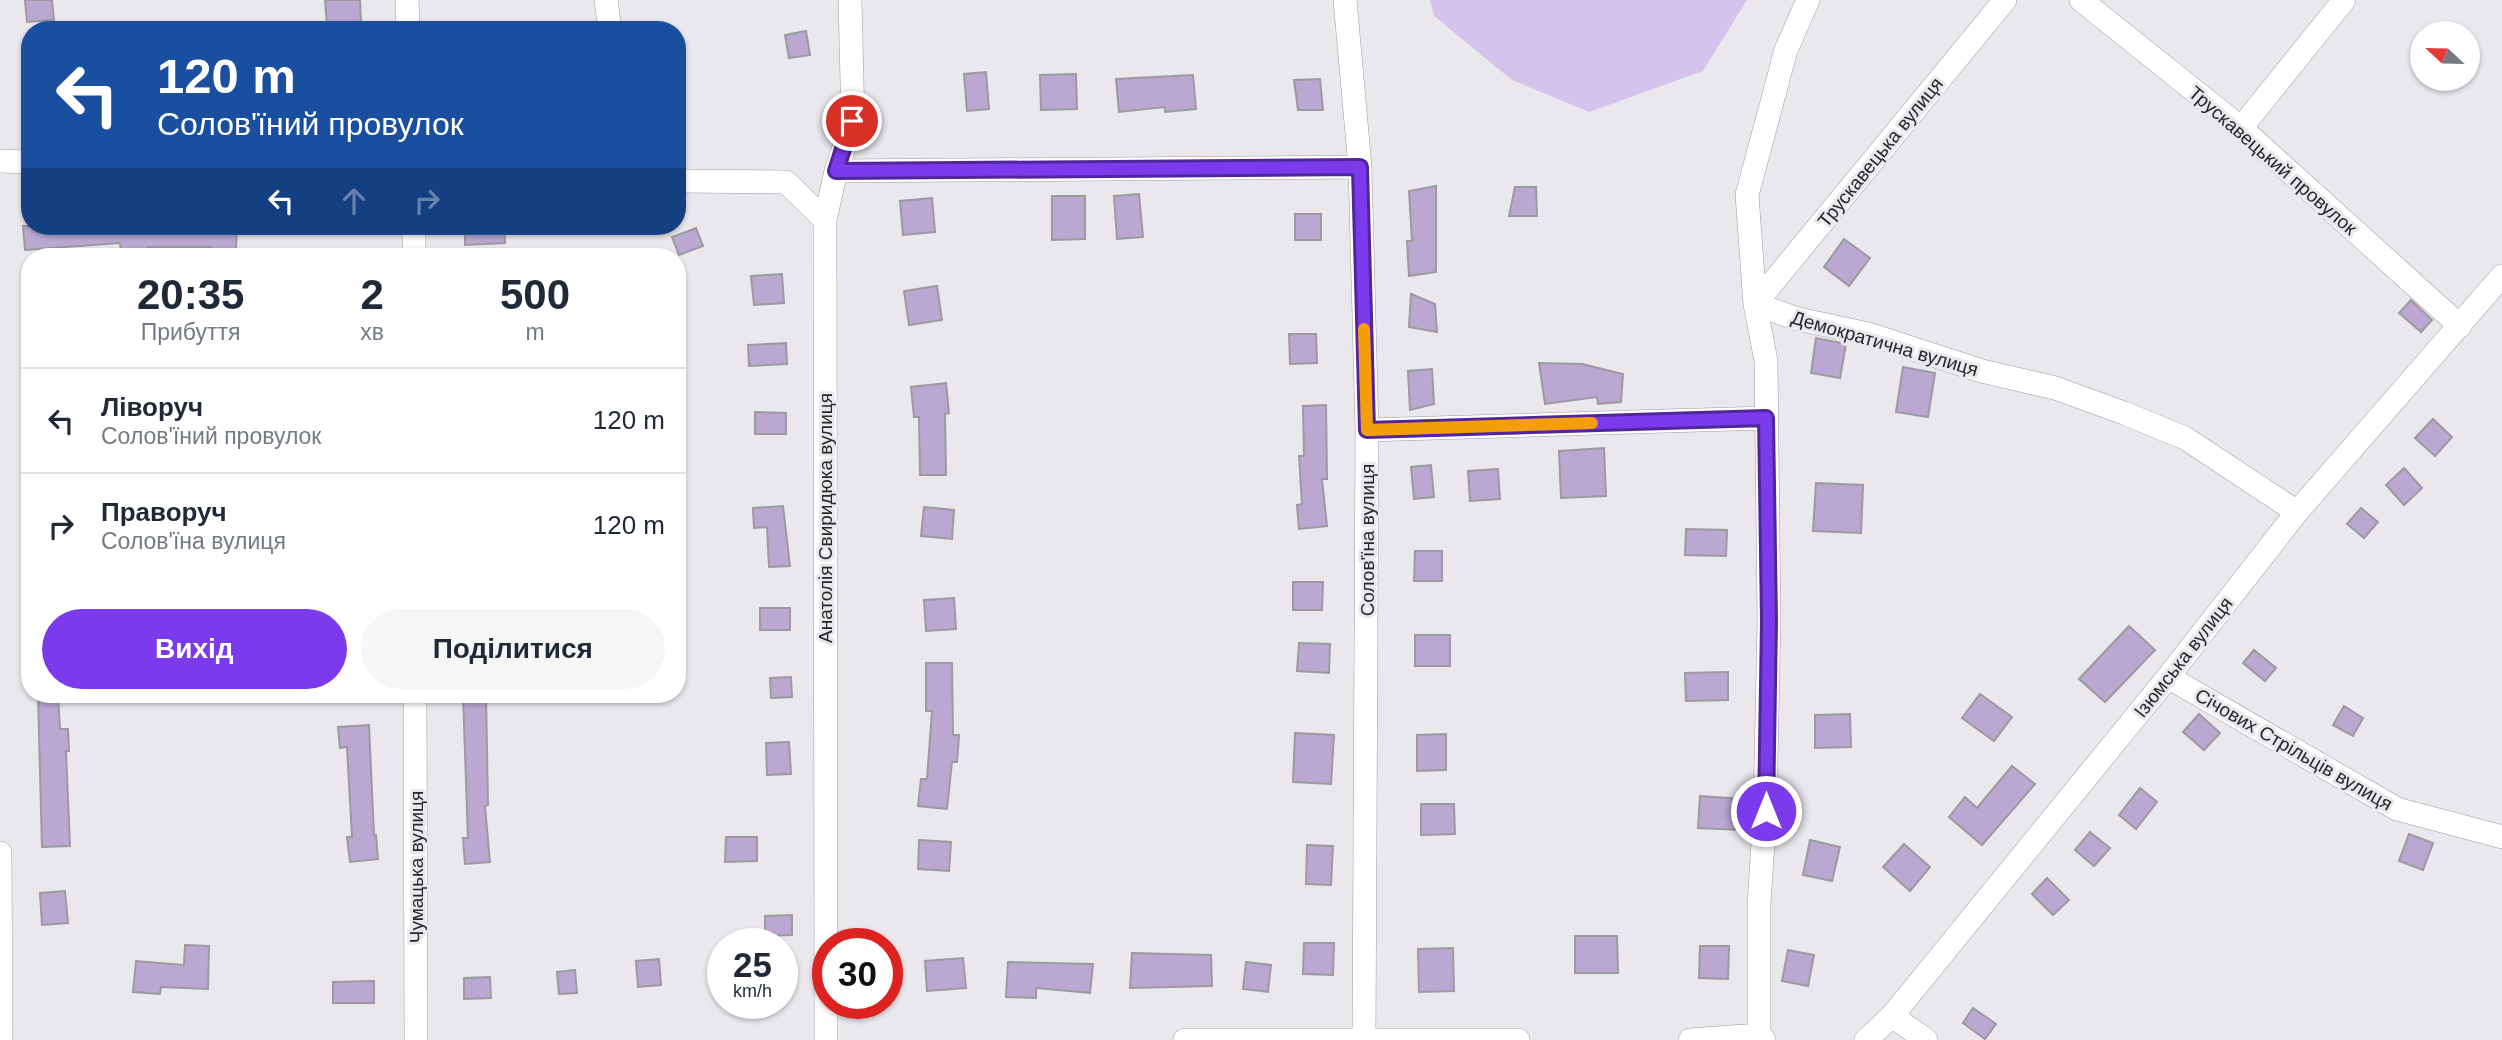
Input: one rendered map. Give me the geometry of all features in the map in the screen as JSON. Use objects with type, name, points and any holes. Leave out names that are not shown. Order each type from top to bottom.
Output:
[{"type":"street","points":[[407,0],[408,21]]},
{"type":"street","points":[[606,0],[609,21]]},
{"type":"street","name":"Анатолія Свиридюка вулиця","points":[[825,1040],[825,220],[836,171],[852,121],[850,0]]},
{"type":"street","name":"Солов'їна вулиця","points":[[1345,0],[1360,167],[1367,430],[1364,1038]]},
{"type":"street","points":[[1689,1040],[1761,1038],[1759,904],[1766,811],[1769,621],[1766,361],[1755,304],[1747,195],[1786,50],[1808,0]]},
{"type":"street","name":"Трускавецька вулиця","points":[[1755,304],[2005,0]]},
{"type":"street","name":"Трускавецький провулок","points":[[2081,0],[2241,128],[2460,326]]},
{"type":"street","points":[[2241,128],[2344,0]]},
{"type":"street","points":[[0,162],[21,162]]},
{"type":"street","points":[[836,171],[1360,167]]},
{"type":"street","points":[[686,181],[786,182],[825,220]]},
{"type":"street","name":"Ізюмська вулиця","points":[[1866,1040],[1892,1016],[2168,677],[2297,512],[2502,275]]},
{"type":"street","name":"Демократична вулиця","points":[[1755,304],[1798,319],[1868,334],[1982,371],[2055,388],[2124,413],[2185,438],[2297,512]]},
{"type":"street","points":[[1367,430],[1766,418]]},
{"type":"street","name":"Січових Стрільців вулиця","points":[[2168,677],[2397,809],[2502,837]]},
{"type":"street","name":"Чумацька вулиця","points":[[415,703],[416,1040]]},
{"type":"street","points":[[0,853],[1,1040]]},
{"type":"street","points":[[1892,1016],[1926,1040]]},
{"type":"street","points":[[1185,1040],[1518,1040]]},
{"type":"shaded area","points":[[1430,0],[1747,0],[1703,71],[1589,112],[1512,80],[1434,16]]},
{"type":"building","points":[[25,0],[52,0],[54,20],[27,21]]},
{"type":"building","points":[[325,0],[360,0],[361,21],[327,21]]},
{"type":"building","points":[[806,31],[810,55],[789,58],[785,35]]},
{"type":"building","points":[[986,72],[989,109],[967,111],[964,74]]},
{"type":"building","points":[[1076,74],[1077,109],[1041,110],[1040,75]]},
{"type":"building","points":[[1193,75],[1196,109],[1165,112],[1165,107],[1119,112],[1116,79]]},
{"type":"building","points":[[1320,79],[1323,110],[1298,110],[1294,80]]},
{"type":"building","points":[[1436,186],[1436,272],[1409,276],[1407,241],[1412,241],[1409,191]]},
{"type":"building","points":[[1515,187],[1536,187],[1537,216],[1509,216]]},
{"type":"building","points":[[1139,194],[1143,237],[1117,239],[1114,196]]},
{"type":"building","points":[[1052,196],[1085,196],[1085,239],[1052,240]]},
{"type":"building","points":[[932,198],[935,232],[903,235],[900,201]]},
{"type":"building","points":[[1295,214],[1321,214],[1321,240],[1295,240]]},
{"type":"building","points":[[696,228],[703,246],[686,252],[686,248],[676,248],[672,237],[686,235],[686,232]]},
{"type":"building","points":[[24,235],[237,235],[236,248],[121,248],[120,243],[25,248]]},
{"type":"building","points":[[465,235],[505,235],[505,243],[465,245]]},
{"type":"building","points":[[1844,239],[1870,258],[1849,286],[1824,267]]},
{"type":"building","points":[[782,274],[784,303],[754,305],[751,276]]},
{"type":"building","points":[[937,286],[942,320],[909,325],[904,291]]},
{"type":"building","points":[[1411,294],[1435,304],[1437,332],[1409,327]]},
{"type":"building","points":[[2411,300],[2432,320],[2421,332],[2399,313]]},
{"type":"building","points":[[1289,334],[1316,334],[1317,363],[1290,364]]},
{"type":"building","points":[[1816,338],[1846,344],[1840,378],[1811,373]]},
{"type":"building","points":[[786,343],[787,364],[749,366],[748,345]]},
{"type":"building","points":[[1539,363],[1582,364],[1623,374],[1621,402],[1598,404],[1597,397],[1545,404]]},
{"type":"building","points":[[1903,367],[1935,373],[1928,417],[1896,412]]},
{"type":"building","points":[[1432,369],[1434,404],[1410,410],[1408,371]]},
{"type":"building","points":[[946,383],[949,413],[945,414],[946,475],[920,475],[919,417],[914,417],[911,387]]},
{"type":"building","points":[[1326,405],[1327,479],[1322,479],[1327,526],[1299,529],[1297,505],[1302,504],[1299,456],[1304,456],[1303,406]]},
{"type":"building","points":[[755,412],[786,413],[786,434],[755,434]]},
{"type":"building","points":[[2433,419],[2452,437],[2435,456],[2415,438]]},
{"type":"building","points":[[1604,448],[1606,496],[1561,498],[1559,451]]},
{"type":"building","points":[[1431,465],[1434,497],[1414,499],[1411,467]]},
{"type":"building","points":[[2404,468],[2422,488],[2404,505],[2386,485]]},
{"type":"building","points":[[1498,469],[1500,499],[1470,501],[1468,471]]},
{"type":"building","points":[[1816,483],[1863,485],[1861,533],[1813,531]]},
{"type":"building","points":[[783,506],[790,566],[769,567],[767,527],[754,528],[753,508]]},
{"type":"building","points":[[924,507],[954,510],[952,539],[921,536]]},
{"type":"building","points":[[2361,508],[2378,522],[2364,538],[2347,524]]},
{"type":"building","points":[[1686,529],[1727,530],[1726,556],[1685,555]]},
{"type":"building","points":[[1415,551],[1442,551],[1442,581],[1414,581]]},
{"type":"building","points":[[1293,582],[1323,582],[1322,610],[1293,610]]},
{"type":"building","points":[[954,598],[956,629],[926,631],[924,600]]},
{"type":"building","points":[[760,608],[790,608],[790,630],[760,630]]},
{"type":"building","points":[[2129,626],[2155,650],[2105,702],[2079,679]]},
{"type":"building","points":[[1415,635],[1450,635],[1450,666],[1415,666]]},
{"type":"building","points":[[1299,643],[1330,644],[1329,673],[1297,671]]},
{"type":"building","points":[[2254,650],[2276,668],[2265,681],[2243,663]]},
{"type":"building","points":[[926,663],[952,663],[953,735],[959,735],[957,762],[952,762],[947,809],[918,806],[921,779],[927,779],[932,711],[926,711]]},
{"type":"building","points":[[1728,672],[1728,700],[1686,701],[1685,673]]},
{"type":"building","points":[[791,677],[792,697],[771,698],[770,678]]},
{"type":"building","points":[[1980,694],[2012,717],[1994,741],[1962,718]]},
{"type":"building","points":[[38,703],[58,703],[60,729],[68,729],[69,751],[66,751],[70,846],[42,847]]},
{"type":"building","points":[[463,703],[486,703],[488,805],[485,806],[490,862],[465,864],[463,838],[468,838]]},
{"type":"building","points":[[2344,706],[2363,718],[2353,736],[2333,725]]},
{"type":"building","points":[[1850,714],[1851,747],[1815,748],[1815,715]]},
{"type":"building","points":[[2199,714],[2220,733],[2204,750],[2183,732]]},
{"type":"building","points":[[369,725],[374,835],[378,859],[350,862],[347,837],[352,837],[347,747],[340,748],[338,727]]},
{"type":"building","points":[[1295,733],[1334,735],[1331,784],[1293,782]]},
{"type":"building","points":[[1446,734],[1446,770],[1417,771],[1417,735]]},
{"type":"building","points":[[789,742],[791,774],[767,775],[766,743]]},
{"type":"building","points":[[2012,766],[2035,784],[1982,845],[1949,817],[1965,797],[1977,808]]},
{"type":"building","points":[[2140,788],[2157,802],[2136,829],[2119,815]]},
{"type":"building","points":[[1700,796],[1742,799],[1741,830],[1698,828]]},
{"type":"building","points":[[1421,804],[1454,804],[1455,834],[1421,835]]},
{"type":"building","points":[[2090,832],[2110,848],[2094,866],[2075,850]]},
{"type":"building","points":[[2409,834],[2433,843],[2423,870],[2399,861]]},
{"type":"building","points":[[726,837],[757,837],[757,861],[725,862]]},
{"type":"building","points":[[919,840],[951,842],[949,871],[918,869]]},
{"type":"building","points":[[1810,840],[1840,847],[1832,881],[1803,875]]},
{"type":"building","points":[[1904,844],[1930,867],[1910,891],[1883,867]]},
{"type":"building","points":[[1307,845],[1333,846],[1331,885],[1306,884]]},
{"type":"building","points":[[2047,878],[2069,900],[2053,915],[2032,894]]},
{"type":"building","points":[[65,891],[68,923],[42,925],[40,893]]},
{"type":"building","points":[[792,915],[792,928],[765,928],[765,916]]},
{"type":"building","points":[[1575,936],[1617,936],[1618,973],[1575,973]]},
{"type":"building","points":[[1304,943],[1334,943],[1333,975],[1303,974]]},
{"type":"building","points":[[185,945],[209,946],[208,989],[161,987],[160,994],[133,992],[136,961],[184,965]]},
{"type":"building","points":[[1700,946],[1729,946],[1728,979],[1699,978]]},
{"type":"building","points":[[1453,948],[1454,991],[1419,992],[1418,949]]},
{"type":"building","points":[[1788,950],[1814,955],[1808,986],[1782,981]]},
{"type":"building","points":[[1132,953],[1211,955],[1212,986],[1130,988]]},
{"type":"building","points":[[963,958],[966,988],[927,991],[925,961]]},
{"type":"building","points":[[659,959],[661,985],[638,987],[636,961]]},
{"type":"building","points":[[1008,962],[1093,964],[1090,993],[1036,988],[1036,998],[1006,997]]},
{"type":"building","points":[[1246,962],[1271,965],[1268,992],[1243,989]]},
{"type":"building","points":[[575,970],[577,993],[559,994],[557,972]]},
{"type":"building","points":[[490,977],[491,998],[464,999],[464,978]]},
{"type":"building","points":[[374,981],[374,1003],[333,1003],[333,982]]},
{"type":"building","points":[[1973,1008],[1996,1024],[1985,1039],[1963,1023]]},
{"type":"slow traffic","points":[[1364,329],[1367,430],[1592,423]]},
{"type":"route","points":[[852,121],[836,171],[1360,167],[1367,430],[1766,418],[1769,621],[1765,704],[1766,811]]}]
